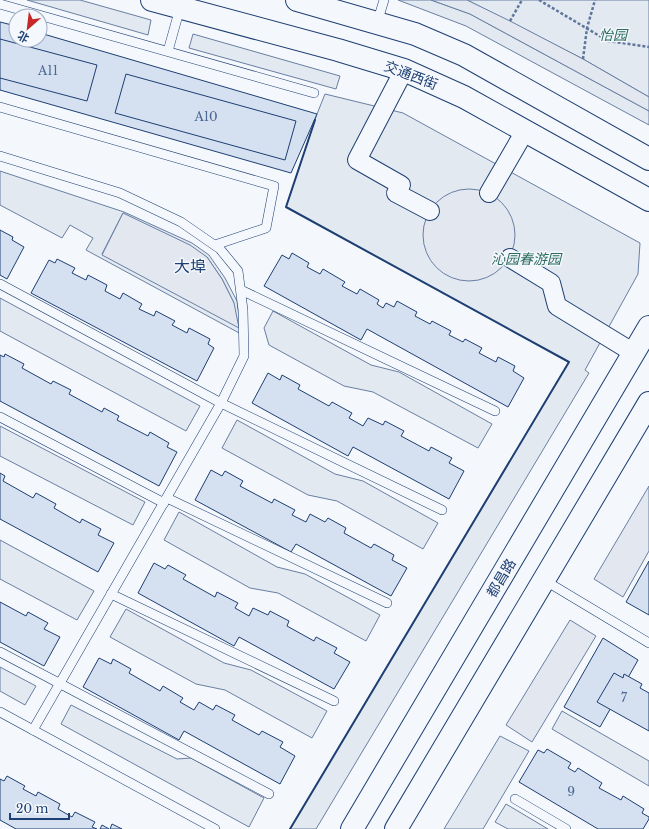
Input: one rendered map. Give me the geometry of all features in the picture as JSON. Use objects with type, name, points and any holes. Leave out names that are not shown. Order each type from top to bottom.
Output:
[{"type":"main road","name":"交通西街","points":[[152,0],[338,50],[404,70],[464,97],[649,200]]},
{"type":"main road","points":[[297,0],[415,34],[464,56],[649,159]]},
{"type":"main road","name":"都昌路","points":[[352,829],[649,327]]},
{"type":"main road","points":[[396,829],[649,403]]},
{"type":"street","points":[[404,70],[357,160],[400,185],[396,193],[430,211]]},
{"type":"street","points":[[489,193],[524,131]]},
{"type":"street","points":[[510,258],[551,283],[557,306],[634,353]]},
{"type":"lane","points":[[377,23],[384,0]]},
{"type":"lane","points":[[0,4],[314,93]]},
{"type":"lane","points":[[168,51],[180,8]]},
{"type":"lane","points":[[0,107],[274,186],[266,228],[215,245]]},
{"type":"lane","points":[[0,156],[120,193],[181,222],[220,249],[238,270],[243,310],[244,356],[221,403],[33,730]]},
{"type":"lane","points":[[0,284],[221,403],[442,510]]},
{"type":"lane","points":[[241,290],[495,411]]},
{"type":"lane","points":[[0,417],[165,501],[387,603]]},
{"type":"lane","points":[[544,580],[649,643]]},
{"type":"lane","points":[[111,594],[334,701]]},
{"type":"lane","points":[[0,652],[269,794]]},
{"type":"lane","points":[[1,716],[33,730],[215,829]]},
{"type":"lane","points":[[515,800],[566,829]]},
{"type":"path","points":[[510,21],[522,0]]},
{"type":"path","points":[[539,0],[608,41],[649,46]]},
{"type":"path","points":[[583,59],[587,28],[595,0]]},
{"type":"green space","points":[[27,0],[80,0],[151,20],[148,35]]},
{"type":"green space","points":[[398,0],[431,0],[470,14],[649,111],[649,125],[466,26]]},
{"type":"green space","name":"怡园","points":[[467,0],[649,0],[649,97],[583,59]]},
{"type":"green space","points":[[193,34],[340,76],[336,89],[189,48]]},
{"type":"green space","name":"沁园春游园","points":[[325,94],[403,113],[640,243],[638,274],[585,370],[589,373],[316,829],[290,829],[569,362],[286,207]]},
{"type":"green space","points":[[0,171],[124,212],[192,243],[209,255],[225,278],[237,301],[241,334],[86,250],[93,238],[70,225],[62,238],[0,205]],"holes":[[[123,213],[207,257],[222,279],[234,303],[102,254]]]},
{"type":"green space","points":[[0,298],[200,406],[186,431],[0,331]]},
{"type":"green space","points":[[273,311],[371,365],[399,372],[492,424],[478,448],[373,392],[344,386],[269,345],[264,328]]},
{"type":"green space","points":[[237,420],[335,474],[363,481],[438,523],[423,549],[337,501],[308,495],[222,448]]},
{"type":"green space","points":[[0,426],[145,502],[133,525],[0,456]]},
{"type":"green space","points":[[179,512],[277,567],[305,574],[380,615],[366,641],[278,593],[250,588],[164,540]]},
{"type":"green space","points":[[0,540],[94,591],[77,620],[0,579]]},
{"type":"green space","points":[[126,609],[224,663],[251,670],[327,711],[312,738],[225,690],[196,684],[110,637]]},
{"type":"green space","points":[[0,667],[36,686],[25,705],[0,691]]},
{"type":"green space","points":[[71,705],[177,759],[191,758],[264,798],[249,827],[61,724]]},
{"type":"green space","points":[[562,711],[649,761],[649,786],[552,729]]},
{"type":"green space","points":[[500,736],[529,751],[483,829],[444,829]]},
{"type":"green space","points":[[506,804],[548,829],[508,829],[495,822]]},
{"type":"shaded area","points":[[431,0],[467,0],[510,21],[583,59],[649,97],[649,111],[470,14]]},
{"type":"shaded area","points":[[469,189],[487,192],[502,202],[512,217],[515,235],[512,253],[502,268],[487,278],[469,281],[451,278],[436,268],[426,253],[423,235],[426,217],[436,202],[451,192]]},
{"type":"shaded area","points":[[123,213],[190,245],[207,257],[222,279],[234,303],[239,328],[102,255]]},
{"type":"shaded area","points":[[649,486],[649,551],[623,597],[594,579]]},
{"type":"shaded area","points":[[570,620],[596,636],[532,742],[506,725]]},
{"type":"building","points":[[0,22],[8,24],[8,48],[48,48],[48,35],[317,114],[291,173],[0,90]]},
{"type":"building","points":[[0,39],[8,41],[8,48],[34,48],[97,65],[87,101],[0,78]]},
{"type":"building","points":[[126,74],[296,121],[285,160],[115,113]]},
{"type":"building","points":[[0,230],[13,237],[12,240],[24,247],[7,279],[0,275]]},
{"type":"building","points":[[292,253],[309,263],[307,267],[320,274],[323,269],[345,282],[342,286],[357,294],[360,289],[379,300],[377,304],[383,308],[386,303],[394,307],[397,301],[417,312],[415,316],[430,324],[432,321],[451,331],[449,335],[463,342],[465,339],[482,348],[479,353],[496,362],[498,357],[515,366],[513,371],[524,378],[508,407],[367,329],[361,340],[264,286],[282,255],[289,259]]},
{"type":"building","points":[[57,259],[75,268],[72,273],[86,280],[88,275],[107,285],[105,291],[120,299],[123,293],[142,304],[139,309],[154,316],[156,311],[175,321],[172,325],[187,333],[189,328],[210,339],[208,344],[214,348],[197,381],[31,293],[49,260],[55,263]]},
{"type":"building","points":[[5,354],[24,364],[22,368],[51,384],[53,381],[71,390],[69,394],[102,412],[104,408],[119,416],[117,420],[148,436],[150,432],[169,443],[167,447],[177,452],[159,486],[0,401],[0,355],[4,357]]},
{"type":"building","points":[[268,373],[280,380],[282,375],[300,385],[298,389],[329,406],[332,402],[352,413],[349,418],[363,426],[368,418],[383,425],[385,421],[404,431],[401,436],[429,451],[431,447],[452,458],[449,463],[464,471],[449,499],[353,447],[348,456],[252,403]]},
{"type":"building","points":[[211,470],[222,476],[225,471],[243,481],[240,486],[272,503],[274,499],[295,510],[292,515],[306,522],[310,514],[325,522],[328,518],[346,528],[344,533],[371,548],[374,544],[394,555],[392,560],[407,568],[391,596],[296,544],[291,552],[195,500]]},
{"type":"building","points":[[0,473],[5,476],[3,481],[33,498],[36,493],[56,504],[54,508],[80,523],[82,519],[101,529],[98,535],[114,543],[98,572],[0,519]]},
{"type":"building","points":[[649,561],[649,615],[626,602]]},
{"type":"building","points":[[154,563],[165,569],[168,565],[186,575],[183,579],[215,597],[217,592],[238,603],[235,608],[249,616],[253,608],[268,615],[270,611],[289,621],[287,626],[314,641],[316,637],[337,648],[334,653],[350,662],[334,689],[239,637],[234,646],[138,593]]},
{"type":"building","points":[[0,602],[26,616],[28,612],[48,623],[44,629],[60,637],[44,666],[0,642]]},
{"type":"building","points":[[603,638],[638,660],[600,727],[564,707]]},
{"type":"building","points":[[99,658],[111,664],[113,659],[131,669],[129,673],[160,691],[163,686],[183,698],[180,702],[194,710],[199,702],[213,710],[216,705],[235,715],[232,720],[259,735],[262,731],[283,742],[280,747],[295,756],[280,784],[184,731],[179,740],[83,687]]},
{"type":"building","points":[[614,673],[623,678],[624,674],[642,684],[640,688],[649,693],[649,731],[597,702]]},
{"type":"building","points":[[547,749],[571,763],[568,768],[575,772],[578,768],[602,783],[599,788],[621,800],[623,796],[644,809],[642,813],[649,817],[649,819],[643,829],[598,829],[519,782],[538,750],[544,753]]},
{"type":"building","points":[[7,776],[25,786],[23,789],[36,796],[38,792],[60,804],[58,809],[72,817],[75,812],[95,822],[92,827],[97,829],[16,829],[0,820],[0,779],[4,781]]},
{"type":"building","points":[[112,824],[122,829],[110,829]]},
{"type":"building","points":[[102,825],[109,829],[100,829]]},
{"type":"wall","points":[[290,829],[569,362],[286,207],[315,120]]},
{"type":"district","name":"大埠","points":[[190,266]]}]
